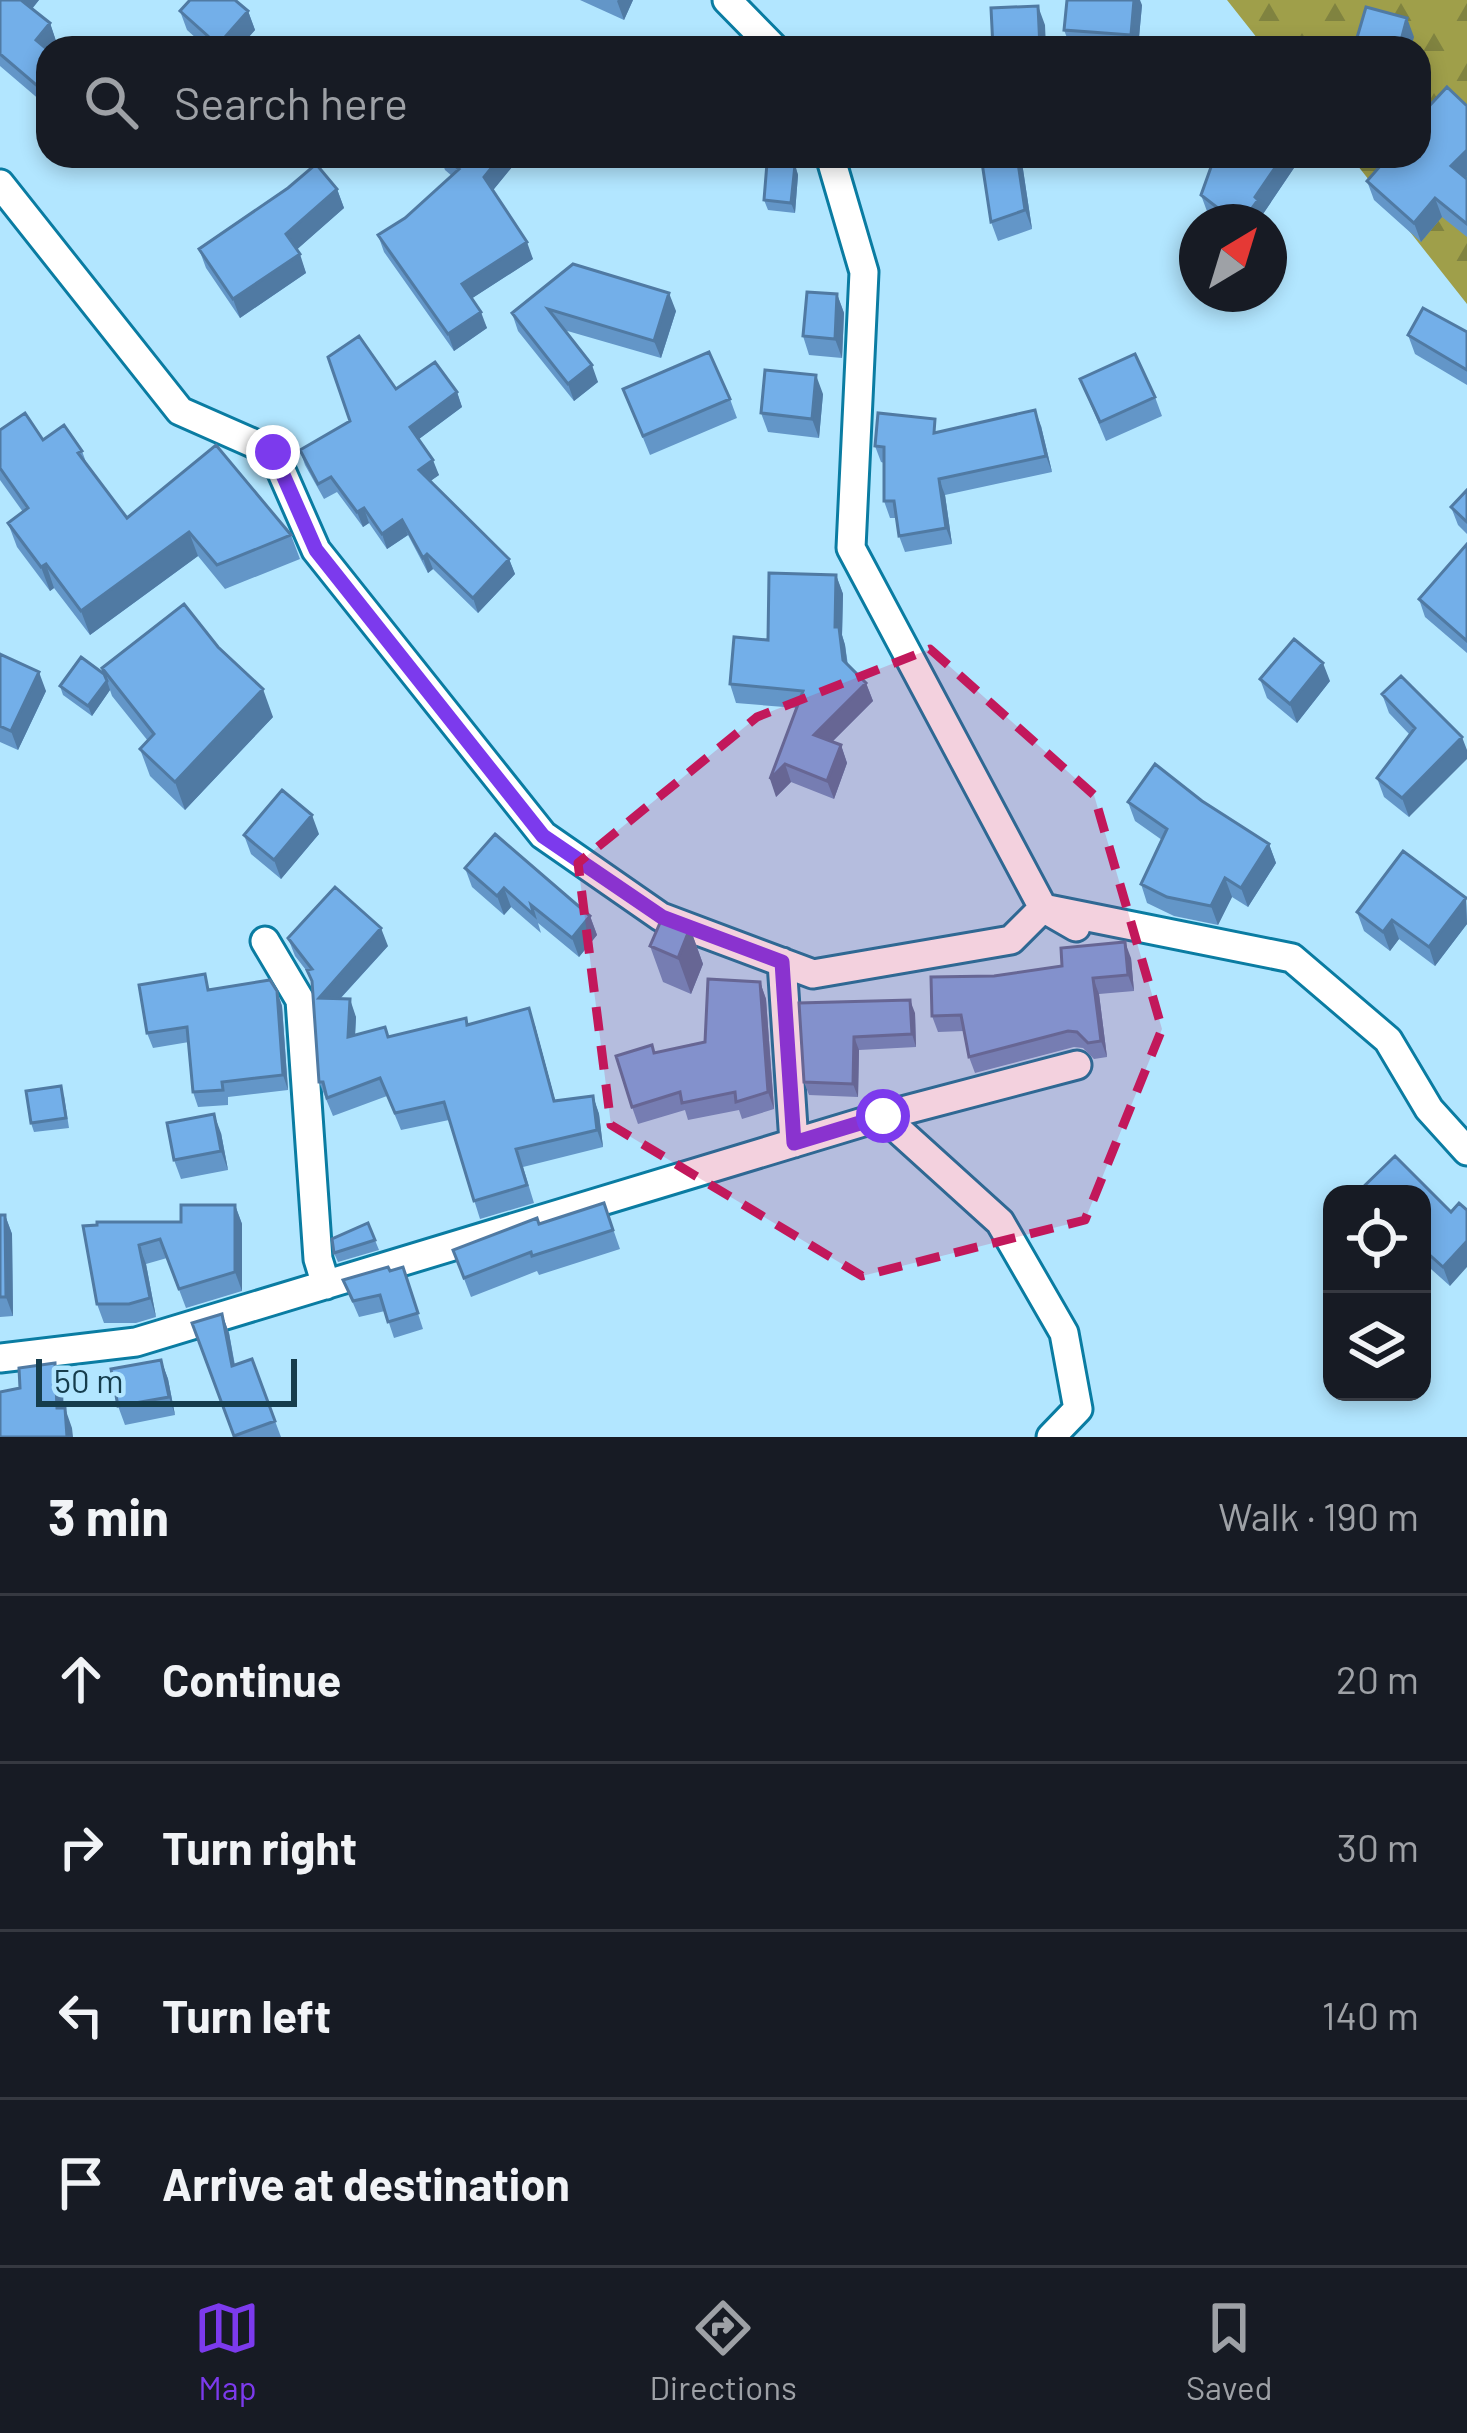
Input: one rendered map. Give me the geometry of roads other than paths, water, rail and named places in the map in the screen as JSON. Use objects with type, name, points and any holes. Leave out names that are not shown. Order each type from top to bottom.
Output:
[{"type":"street","points":[[728,0],[762,36]]},
{"type":"street","points":[[834,168],[864,272],[851,548],[1043,908],[1076,927]]},
{"type":"street","points":[[0,184],[180,411],[273,452],[316,550],[543,836],[662,917],[813,974],[1011,940],[1043,908]]},
{"type":"street","points":[[1043,908],[1292,958],[1388,1040],[1429,1108],[1467,1151]]},
{"type":"street","points":[[265,941],[300,1000],[318,1259],[326,1285]]},
{"type":"street","points":[[782,962],[794,1143]]},
{"type":"street","points":[[0,1358],[136,1342],[883,1116],[1077,1065]]},
{"type":"street","points":[[883,1116],[1000,1222],[1064,1333],[1078,1408],[1051,1437]]}]
